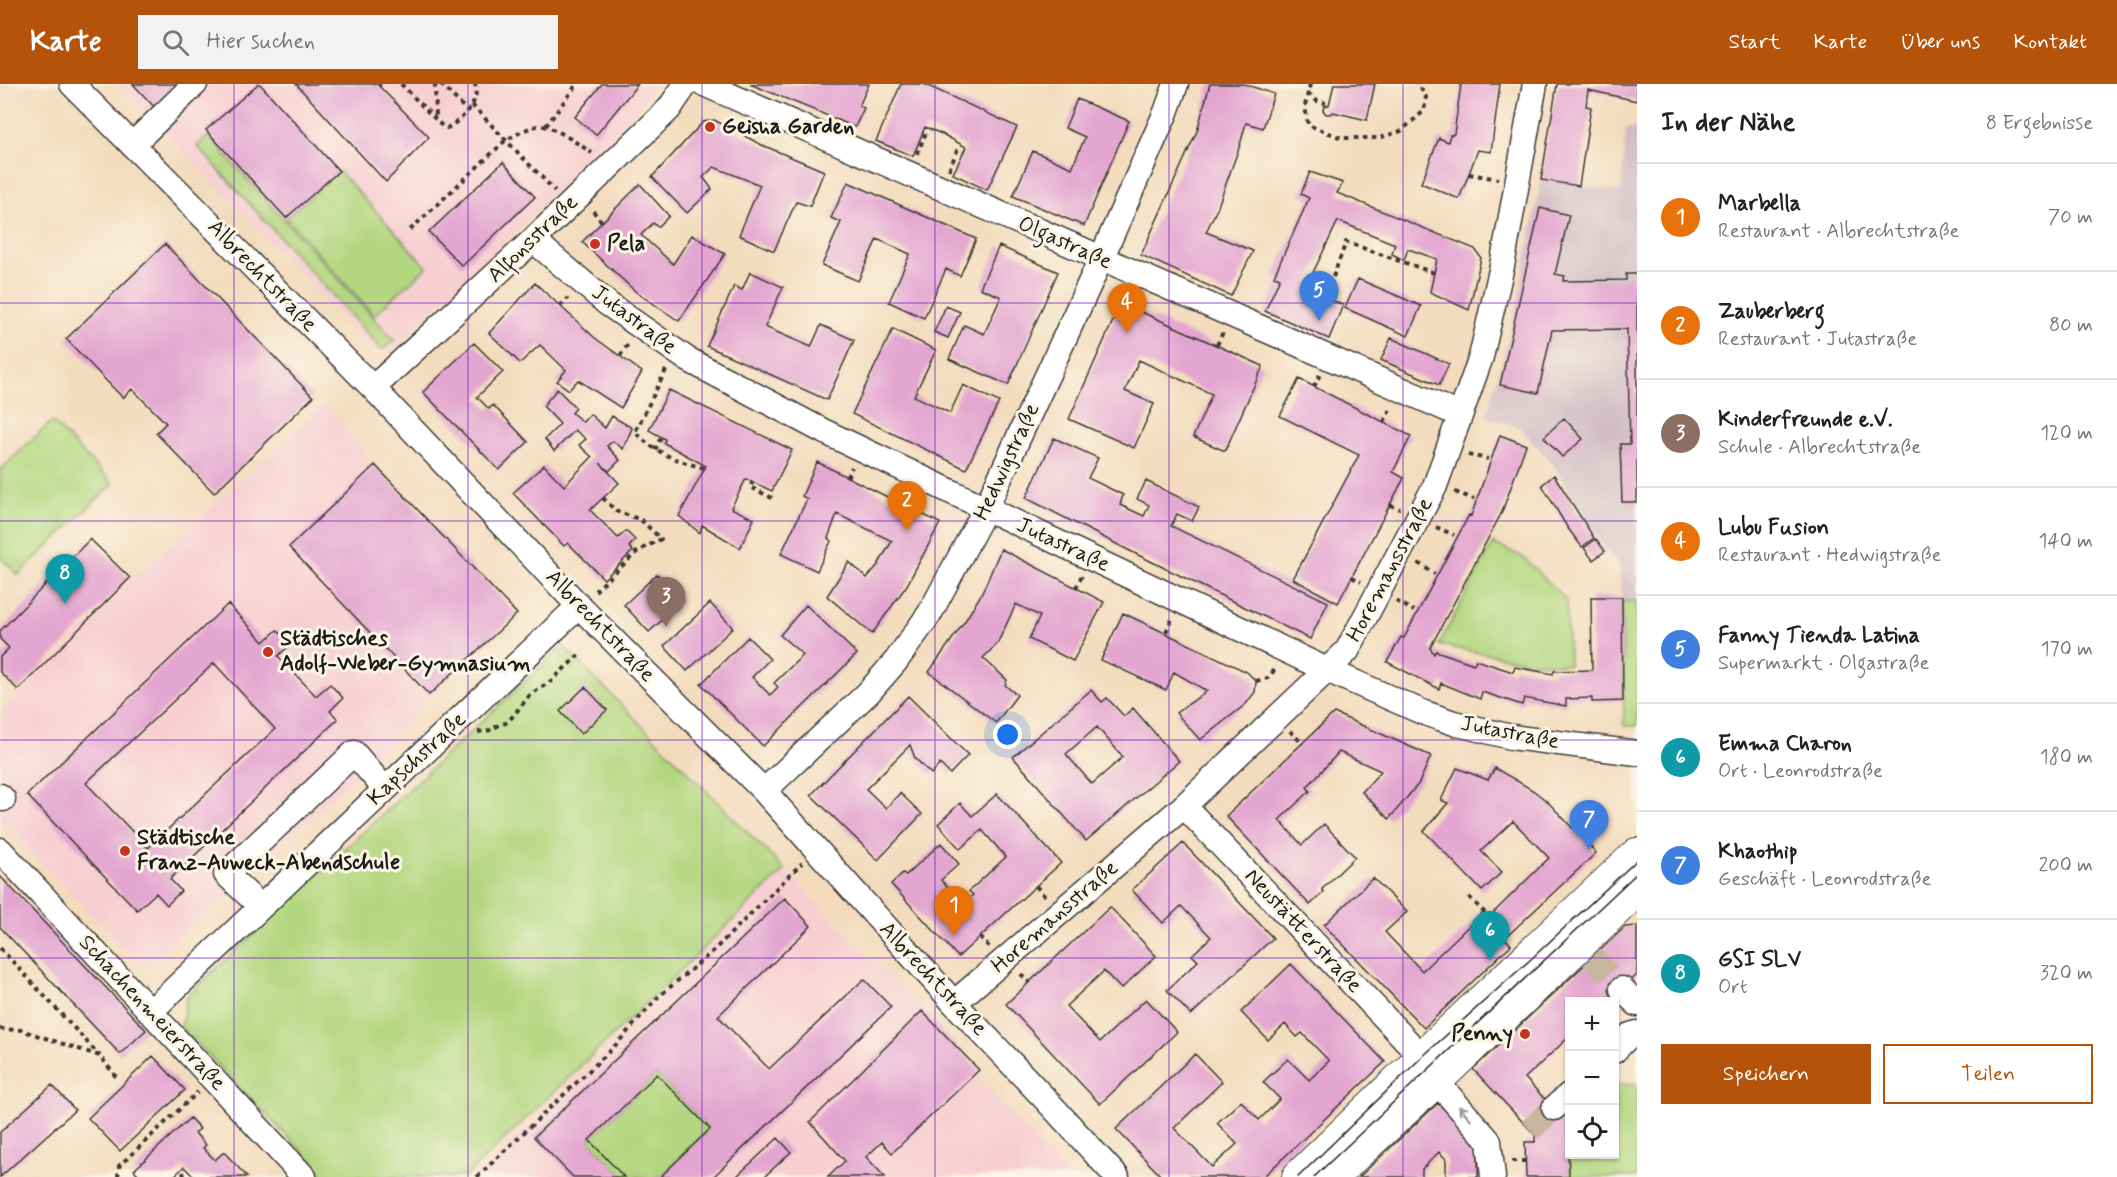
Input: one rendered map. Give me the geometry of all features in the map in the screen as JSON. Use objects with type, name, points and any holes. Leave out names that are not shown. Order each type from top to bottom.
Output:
[{"type":"main road","points":[[1332,1177],[1429,1069],[1637,854]]},
{"type":"main road","points":[[1298,1177],[1429,1069],[1637,890]]},
{"type":"street","name":"Albrechtstraße","points":[[72,84],[373,388],[579,606],[764,791],[954,1004],[1049,1102],[1117,1177]]},
{"type":"street","points":[[132,145],[195,84]]},
{"type":"street","name":"Alfonsstraße","points":[[373,388],[533,240],[669,109],[686,84]]},
{"type":"street","name":"Olgastraße","points":[[704,84],[1460,415]]},
{"type":"street","name":"Hedwigstraße","points":[[764,791],[845,717],[896,661],[930,613],[986,508],[1101,259],[1176,84]]},
{"type":"street","name":"Horemansstraße","points":[[954,1004],[1184,806],[1347,651],[1435,486],[1481,357],[1491,320],[1534,84]]},
{"type":"street","name":"Jutastraße","points":[[533,240],[608,304],[678,354],[818,428],[1327,670],[1422,712],[1461,724],[1511,737],[1637,753]]},
{"type":"street","name":"Kapschstraße","points":[[150,1012],[579,606]]},
{"type":"street","points":[[261,907],[226,873],[354,753],[385,789]]},
{"type":"street","name":"Neustätterstraße","points":[[1184,806],[1429,1069],[1489,1141],[1493,1177]]},
{"type":"street","name":"Schachenmeierstraße","points":[[0,850],[304,1177]]},
{"type":"street","points":[[1314,1177],[1637,873]]},
{"type":"street","points":[[1619,1046],[1630,1035],[1637,1034]]},
{"type":"path","points":[[402,84],[444,128],[447,128],[472,105],[476,97],[475,84]]},
{"type":"path","points":[[435,84],[436,120]]},
{"type":"path","points":[[441,84],[467,111]]},
{"type":"path","points":[[546,126],[577,84]]},
{"type":"path","points":[[1310,84],[1305,106],[1308,124],[1342,138],[1379,138],[1401,131],[1424,111],[1426,97],[1418,84]]},
{"type":"path","points":[[1308,93],[1317,101],[1326,103]]},
{"type":"path","points":[[472,105],[554,189],[557,196]]},
{"type":"path","points":[[411,230],[506,140],[538,125],[546,126],[611,164]]},
{"type":"path","points":[[916,156],[927,130]]},
{"type":"path","points":[[948,170],[959,146]]},
{"type":"path","points":[[1468,174],[1517,182]]},
{"type":"path","points":[[1333,278],[1346,242],[1434,273]]},
{"type":"path","points":[[665,372],[635,432],[655,450],[682,462],[704,468]]},
{"type":"path","points":[[655,450],[661,437]]},
{"type":"path","points":[[753,481],[750,487],[774,499]]},
{"type":"path","points":[[603,498],[616,511],[641,520],[661,539],[638,551],[606,582]]},
{"type":"path","points":[[471,727],[475,731],[484,733],[508,722],[530,695],[551,681],[579,655]]},
{"type":"path","points":[[477,1177],[612,1048],[658,997],[711,953],[816,850]]},
{"type":"path","points":[[1036,886],[1047,899]]},
{"type":"path","points":[[1469,897],[1489,917]]},
{"type":"path","points":[[980,937],[991,950]]},
{"type":"path","points":[[0,948],[100,1056],[117,1078]]},
{"type":"path","points":[[1018,971],[1029,982]]},
{"type":"path","points":[[0,1029],[21,1030],[100,1056]]},
{"type":"path","points":[[118,1177],[119,1166],[205,1086]]},
{"type":"shaded area","points":[[119,84],[653,84],[639,109],[604,146],[393,349],[372,349]]},
{"type":"shaded area","points":[[1626,128],[1637,128],[1637,601],[1622,602],[1620,567],[1593,531],[1553,464],[1520,427],[1486,417],[1515,316],[1541,180],[1621,192]]},
{"type":"shaded area","name":"Städtisches Adolf-Weber-Gymnasium","points":[[325,404],[375,465],[517,614],[429,695],[380,754],[144,969],[0,821],[0,713],[134,578]]},
{"type":"shaded area","points":[[785,870],[979,1069],[982,1084],[1070,1177],[476,1177]]},
{"type":"green space","points":[[208,136],[394,340],[382,350],[197,146]]},
{"type":"green space","points":[[339,171],[427,267],[374,315],[286,218]]},
{"type":"green space","points":[[52,421],[113,484],[18,575],[0,557],[0,470]]},
{"type":"green space","points":[[1493,543],[1523,557],[1566,600],[1569,665],[1529,662],[1439,645]]},
{"type":"green space","points":[[1637,601],[1637,726],[1624,726],[1622,602]]},
{"type":"green space","points":[[563,646],[785,870],[465,1177],[321,1177],[319,1169],[181,1027],[187,996]]},
{"type":"green space","points":[[657,1074],[710,1129],[660,1177],[624,1177],[589,1140]]},
{"type":"green space","points":[[1637,1084],[1637,1177],[1569,1177],[1568,1159],[1619,1159],[1619,1085]]},
{"type":"building","points":[[133,84],[183,84],[157,110]]},
{"type":"building","points":[[258,84],[339,171],[286,218],[206,130]]},
{"type":"building","points":[[296,84],[377,84],[429,137],[386,182]]},
{"type":"building","points":[[602,84],[638,84],[596,135],[575,117]]},
{"type":"building","points":[[750,84],[869,84],[859,106],[864,108],[855,127]]},
{"type":"building","points":[[901,84],[924,84],[1017,127],[987,190],[953,174],[966,147],[944,135],[925,127],[913,156],[876,141]]},
{"type":"building","points":[[1210,84],[1244,84],[1274,94],[1263,128],[1246,123],[1217,209],[1206,232],[1253,251],[1231,296],[1141,255],[1197,131]]},
{"type":"building","points":[[1334,84],[1375,84],[1367,120],[1333,112],[1326,114],[1323,110],[1324,106],[1329,105]]},
{"type":"building","points":[[1461,84],[1500,84],[1491,152],[1478,150],[1459,199],[1421,183],[1439,138],[1448,142],[1450,135],[1454,134]]},
{"type":"building","points":[[1557,84],[1637,84],[1637,101],[1588,90],[1586,106],[1591,107],[1579,186],[1541,180]]},
{"type":"building","points":[[1077,99],[1129,121],[1084,226],[1013,196],[1033,151],[1072,168],[1085,137],[1065,128]]},
{"type":"building","points":[[714,120],[762,145],[824,171],[810,206],[796,202],[774,251],[739,235],[760,185],[714,167],[703,177],[712,189],[687,213],[652,177],[703,122]]},
{"type":"building","points":[[503,162],[535,197],[462,266],[429,232]]},
{"type":"building","points":[[1310,172],[1343,183],[1337,193],[1475,249],[1481,258],[1469,310],[1430,292],[1437,259],[1408,249],[1404,260],[1392,254],[1395,244],[1338,221],[1305,289],[1343,305],[1329,339],[1265,311],[1280,278],[1274,276],[1309,198],[1301,194]]},
{"type":"building","points":[[848,182],[976,239],[960,276],[946,269],[924,318],[889,302],[910,254],[877,239],[858,281],[822,265],[841,222],[831,218]]},
{"type":"building","points":[[640,184],[669,216],[658,227],[653,223],[641,235],[673,264],[692,235],[725,254],[679,321],[636,292],[582,242]]},
{"type":"building","points":[[1540,208],[1569,215],[1555,274],[1565,276],[1563,281],[1626,280],[1626,274],[1637,274],[1637,502],[1622,502],[1620,444],[1630,444],[1627,329],[1552,330],[1538,393],[1500,385]]},
{"type":"building","points":[[165,244],[313,397],[214,493],[156,433],[166,423],[132,389],[123,398],[66,339]]},
{"type":"building","points":[[999,246],[1058,272],[1008,385],[949,359],[964,325],[984,334],[1001,297],[980,288]]},
{"type":"building","points":[[750,272],[783,287],[765,327],[811,347],[821,325],[854,340],[827,400],[707,346],[734,286],[742,290]]},
{"type":"building","points":[[1358,279],[1421,306],[1408,336],[1345,308]]},
{"type":"building","points":[[535,283],[595,338],[642,372],[621,408],[578,380],[569,390],[557,381],[566,370],[540,345],[520,363],[489,333]]},
{"type":"building","points":[[1121,303],[1263,366],[1225,451],[1193,437],[1212,394],[1139,360],[1125,391],[1154,404],[1134,448],[1069,419]]},
{"type":"building","points":[[946,306],[960,312],[948,338],[934,332]]},
{"type":"building","points":[[893,329],[936,350],[914,396],[950,413],[963,385],[999,402],[966,469],[852,414]]},
{"type":"building","points":[[1391,338],[1449,364],[1439,385],[1381,360]]},
{"type":"building","points":[[474,343],[503,372],[477,397],[489,409],[493,405],[528,442],[499,470],[423,392]]},
{"type":"building","points":[[1299,379],[1411,436],[1393,472],[1404,478],[1338,603],[1293,579],[1359,455],[1280,416]]},
{"type":"building","points":[[557,389],[576,408],[572,413],[583,422],[590,414],[605,428],[612,416],[632,428],[623,449],[613,441],[607,446],[620,460],[609,471],[600,463],[619,483],[590,510],[618,538],[626,531],[635,540],[629,547],[633,551],[604,579],[568,543],[564,546],[513,493],[544,465],[564,486],[592,457],[579,445],[586,439],[575,430],[554,451],[545,439],[560,424],[543,406]]},
{"type":"building","points":[[669,390],[792,450],[772,491],[746,479],[731,508],[754,519],[740,548],[702,525],[700,533],[679,516],[706,466],[664,443],[665,439],[649,430]]},
{"type":"building","points":[[1564,418],[1583,439],[1562,457],[1544,437]]},
{"type":"building","points":[[1500,435],[1526,445],[1502,512],[1430,648],[1434,654],[1436,651],[1474,664],[1476,660],[1513,672],[1515,667],[1553,674],[1554,671],[1592,670],[1591,597],[1622,597],[1623,701],[1592,702],[1592,698],[1566,699],[1566,706],[1524,698],[1522,705],[1482,692],[1480,699],[1441,683],[1439,689],[1387,662],[1401,637],[1404,638],[1469,515],[1471,516]]},
{"type":"building","points":[[1054,438],[1098,458],[1088,478],[1123,495],[1120,505],[1144,516],[1149,505],[1137,499],[1146,481],[1199,507],[1192,521],[1177,514],[1171,526],[1328,602],[1310,639],[1026,498]]},
{"type":"building","points":[[817,462],[940,523],[907,585],[872,634],[827,596],[849,562],[867,578],[878,565],[892,541],[837,514],[828,538],[831,541],[817,571],[781,554],[807,499],[802,496]]},
{"type":"building","points":[[375,465],[517,614],[429,695],[289,547]]},
{"type":"building","points":[[1554,475],[1594,538],[1582,547],[1542,485]]},
{"type":"building","points":[[90,539],[130,578],[18,690],[0,672],[0,657],[9,648],[0,639],[0,631]]},
{"type":"building","points":[[1596,539],[1605,551],[1593,560],[1584,548]]},
{"type":"building","points":[[1001,549],[1104,602],[1073,661],[1029,639],[1040,616],[1016,604],[997,644],[983,658],[1007,680],[1005,685],[1017,695],[996,723],[929,672],[982,593]]},
{"type":"building","points":[[657,574],[683,601],[649,632],[624,605]]},
{"type":"building","points":[[710,603],[733,628],[687,671],[664,646]]},
{"type":"building","points":[[228,604],[264,642],[277,630],[291,644],[278,656],[316,696],[330,684],[343,698],[330,711],[338,719],[170,879],[181,891],[167,905],[156,893],[137,910],[27,795]],"holes":[[[214,663],[275,729],[148,848],[86,783]]]},
{"type":"building","points":[[806,605],[857,654],[763,746],[701,684],[748,637],[770,659],[752,677],[770,695],[778,687],[774,683],[803,655],[780,635]]},
{"type":"building","points":[[1123,613],[1247,672],[1256,681],[1255,692],[1246,704],[1200,740],[1176,713],[1207,691],[1174,672],[1166,690],[1101,660]]},
{"type":"building","points":[[585,687],[607,710],[581,734],[560,711]]},
{"type":"building","points":[[1091,690],[1102,702],[1107,698],[1124,716],[1133,708],[1179,761],[1086,841],[1013,757]],"holes":[[[1097,727],[1123,757],[1092,784],[1066,754]]]},
{"type":"building","points":[[908,696],[968,755],[950,774],[940,764],[931,774],[915,758],[910,745],[866,789],[886,808],[900,793],[922,814],[878,860],[811,795]]},
{"type":"building","points":[[1334,713],[1431,756],[1419,783],[1389,819],[1362,792],[1381,771],[1339,752],[1307,787],[1310,791],[1279,820],[1302,845],[1324,824],[1355,857],[1322,889],[1324,892],[1310,905],[1226,816]]},
{"type":"building","points":[[1457,768],[1488,780],[1495,768],[1534,791],[1548,802],[1596,853],[1505,938],[1511,945],[1424,1028],[1324,925],[1373,878],[1407,912],[1385,932],[1422,971],[1481,914],[1486,919],[1489,917],[1549,858],[1513,821],[1481,851],[1502,872],[1482,891],[1424,831],[1448,803],[1441,800]]},
{"type":"building","points":[[997,794],[1061,863],[958,957],[891,884],[903,873],[906,875],[941,843],[959,864],[941,880],[963,904],[973,895],[969,891],[1006,857],[982,830],[960,849],[938,824],[960,803],[972,816]]},
{"type":"building","points":[[1183,843],[1273,938],[1191,1015],[1167,990],[1198,961],[1192,955],[1211,937],[1181,906],[1163,923],[1132,890]]},
{"type":"building","points":[[0,876],[146,1030],[120,1054],[0,927]]},
{"type":"building","points":[[785,898],[811,926],[718,1016],[769,1069],[864,979],[891,1007],[713,1177],[660,1177],[710,1129],[657,1074],[589,1140],[624,1177],[573,1177],[534,1137]]},
{"type":"building","points":[[1110,907],[1156,956],[1121,989],[1104,971],[1066,1006],[1100,1042],[1146,999],[1177,1032],[1100,1104],[1006,1004]]},
{"type":"building","points":[[1637,926],[1637,975],[1613,997],[1565,997],[1565,1041],[1525,1078],[1558,1113],[1565,1113],[1565,1159],[1568,1159],[1569,1177],[1526,1177],[1525,1142],[1535,1142],[1535,1135],[1473,1069],[1625,927]]},
{"type":"building","points":[[1291,964],[1385,1062],[1263,1177],[1162,1177],[1116,1129],[1195,1054],[1222,1082],[1174,1128],[1212,1167],[1237,1144],[1217,1123],[1241,1101],[1259,1120],[1280,1099],[1263,1082],[1288,1059],[1309,1080],[1329,1061],[1302,1033],[1297,1037],[1285,1024],[1268,1040],[1241,1012]]},
{"type":"building","points":[[922,1011],[979,1070],[892,1153],[882,1142],[866,1157],[885,1177],[828,1177],[845,1161],[810,1122]]},
{"type":"building","points":[[153,1056],[185,1090],[120,1151],[88,1118]]},
{"type":"building","points":[[52,1085],[75,1110],[0,1177],[0,1132]]},
{"type":"building","points":[[1438,1103],[1478,1145],[1478,1177],[1446,1177],[1446,1159],[1439,1152],[1422,1169],[1422,1177],[1359,1177]]},
{"type":"building","points":[[190,1118],[200,1129],[195,1133],[206,1145],[203,1148],[215,1160],[224,1152],[247,1177],[194,1177],[184,1167],[173,1177],[141,1177],[134,1170]]},
{"type":"building","points":[[778,1138],[791,1152],[764,1177],[736,1177]]},
{"type":"tunnel","points":[[1592,957],[1622,989]]},
{"type":"tunnel","points":[[1530,1130],[1554,1108]]},
{"type":"tram line","points":[[1298,1177],[1422,1057],[1637,860]]},
{"type":"tram line","points":[[1314,1177],[1637,873]]},
{"type":"place","name":"Geisha Garden","points":[[710,127]]},
{"type":"place","name":"Pela","points":[[595,244]]},
{"type":"place","name":"Fanny Tienda Latina","points":[[1319,321]]},
{"type":"place","name":"Lubu Fusion","points":[[1127,333]]},
{"type":"place","name":"Zauberberg","points":[[907,531]]},
{"type":"place","name":"GSI SLV","points":[[65,604]]},
{"type":"place","name":"Kinderfreunde e.V.","points":[[666,627]]},
{"type":"place","name":"Städtisches Adolf-Weber-Gymnasium","points":[[268,652]]},
{"type":"place","name":"Khaothip","points":[[1589,850]]},
{"type":"place","name":"Städtische Franz-Auweck-Abendschule","points":[[125,851]]},
{"type":"place","name":"Marbella","points":[[954,936]]},
{"type":"place","name":"Emma Charon","points":[[1490,961]]},
{"type":"place","name":"Penny","points":[[1525,1034]]}]
